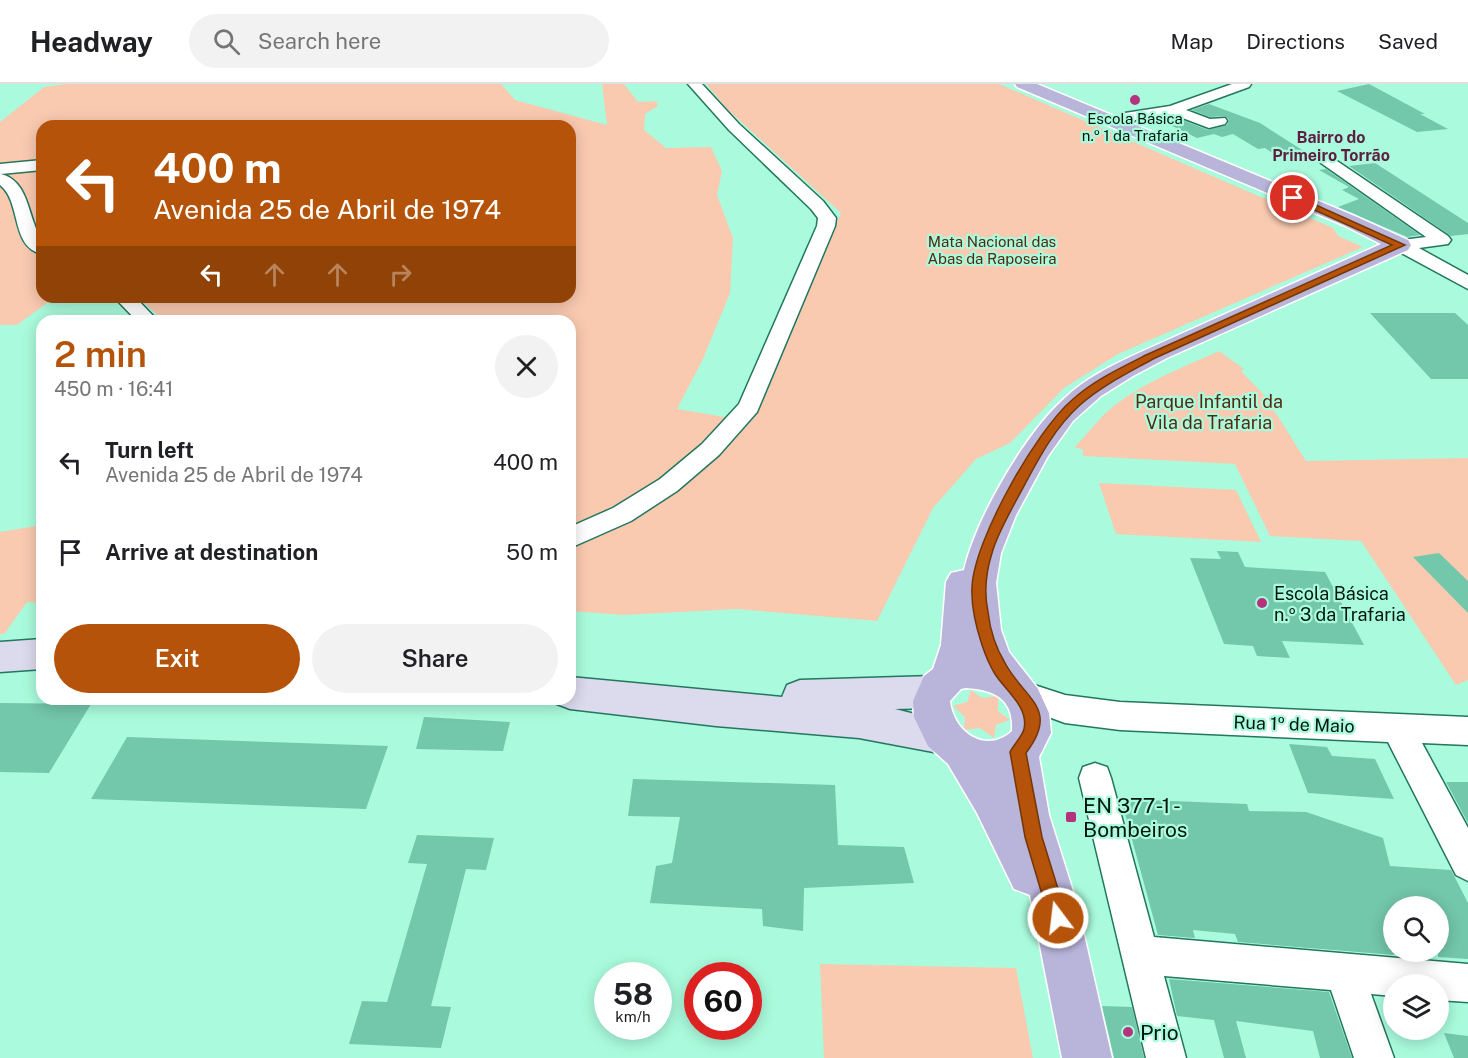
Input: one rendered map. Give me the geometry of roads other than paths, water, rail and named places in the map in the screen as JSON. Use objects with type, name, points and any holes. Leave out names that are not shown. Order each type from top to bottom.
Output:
[{"type":"main road","points":[[1023,84],[1350,221],[1400,245]]},
{"type":"main road","points":[[1065,953],[1053,921],[1000,816],[953,744],[934,722],[931,711],[959,645],[961,592],[967,571],[1000,519],[1044,438],[1076,403],[1112,377],[1149,357],[1400,245]]},
{"type":"main road","points":[[1000,519],[983,561],[979,600],[989,645],[1000,669],[1030,707],[1033,724],[1025,743],[1034,837],[1055,904],[1088,1058]]},
{"type":"main road","points":[[0,657],[36,654]]},
{"type":"main road","points":[[648,699],[941,684],[959,672],[985,672],[1016,689]]},
{"type":"main road","points":[[576,693],[648,699],[715,708],[869,720],[901,725],[989,759],[1004,758],[1025,743]]},
{"type":"street","points":[[576,535],[634,510],[663,491],[692,468],[738,421],[749,407],[826,226],[827,218],[816,204],[734,127],[695,84]]},
{"type":"street","points":[[1123,126],[1130,116],[1173,110],[1244,84]]},
{"type":"street","points":[[1173,110],[1209,124],[1220,121]]},
{"type":"street","points":[[1326,160],[1442,240],[1400,245]]},
{"type":"street","points":[[0,170],[36,166]]},
{"type":"street","points":[[0,178],[17,192],[26,231],[36,242]]},
{"type":"street","points":[[1400,245],[1468,283]]},
{"type":"street","points":[[130,303],[142,315]]},
{"type":"street","name":"Rua 1º de Maio","points":[[1016,689],[1065,709],[1120,716],[1468,731]]},
{"type":"street","name":"Rua 1º de Maio","points":[[1025,743],[1048,724],[1067,720],[1120,716]]},
{"type":"street","points":[[1397,728],[1467,859]]},
{"type":"street","points":[[1095,778],[1166,1058]]},
{"type":"street","points":[[1140,955],[1468,983]]},
{"type":"street","points":[[1344,973],[1374,1058]]},
{"type":"place","name":"Escola Básica n.º 1 da Trafaria","points":[[1135,100]]},
{"type":"place","name":"Escola Básica n.º 3 da Trafaria","points":[[1262,603]]},
{"type":"place","name":"EN 377-1 - Bombeiros","points":[[1071,817]]},
{"type":"place","name":"Prio","points":[[1128,1032]]},
{"type":"district","name":"Bairro do Primeiro Torrão","points":[[1331,146]]},
{"type":"park label","name":"Mata Nacional das Abas da Raposeira","points":[[992,250]]},
{"type":"park label","name":"Parque Infantil da Vila da Trafaria","points":[[1209,411]]}]
